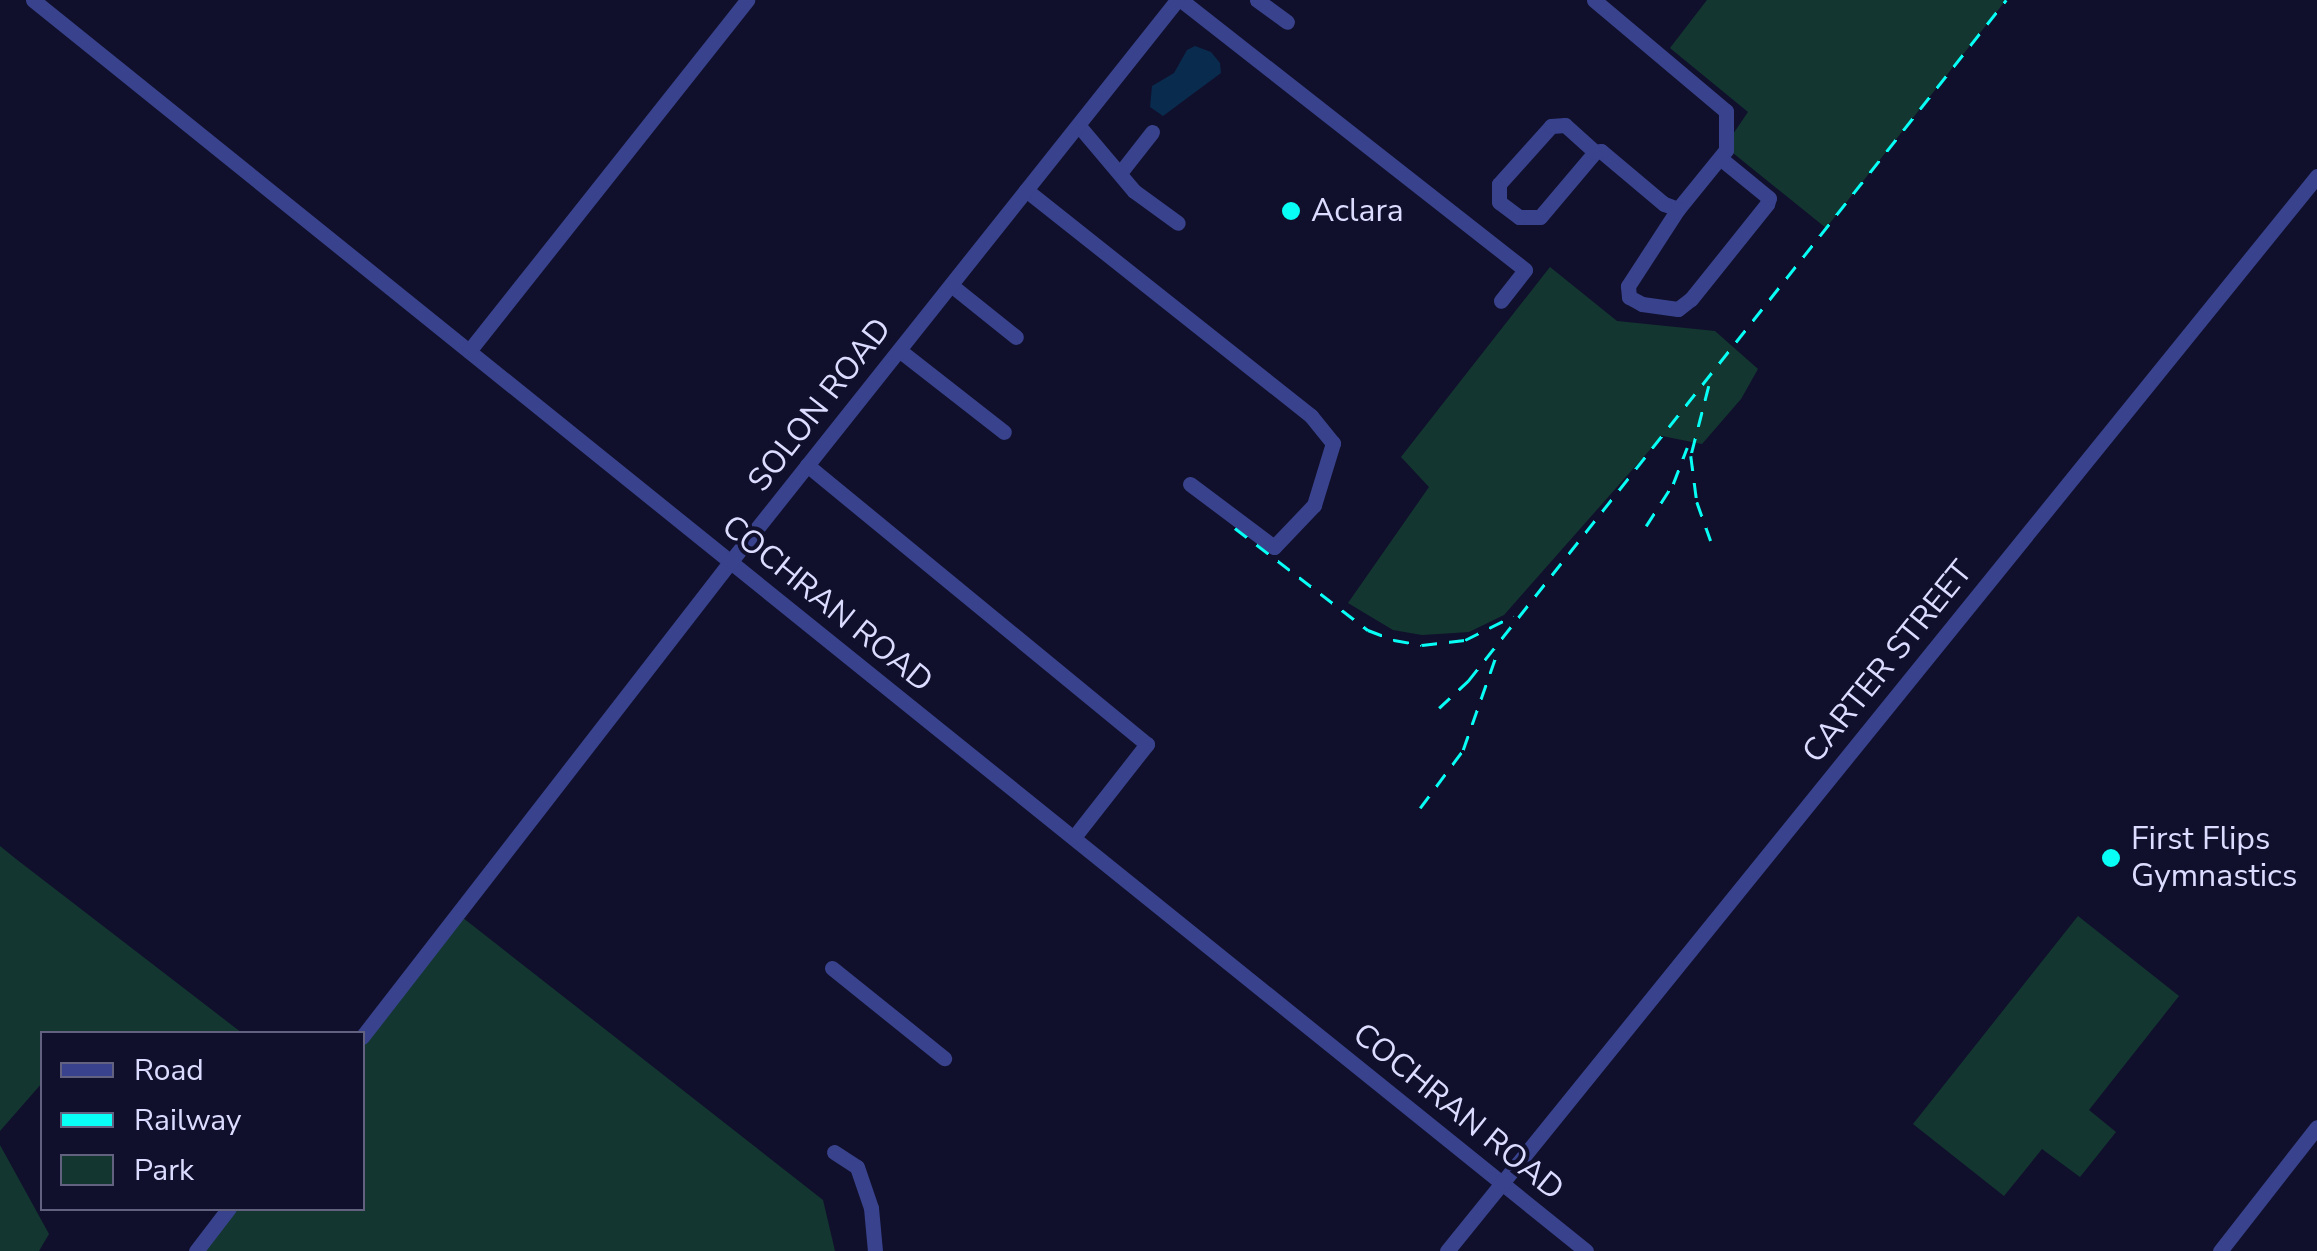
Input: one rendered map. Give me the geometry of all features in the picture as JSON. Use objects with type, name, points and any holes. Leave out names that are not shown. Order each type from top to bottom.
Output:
[{"type":"street","name":"COCHRAN ROAD","points":[[33,0],[1586,1251]]},
{"type":"street","points":[[470,351],[747,0]]},
{"type":"street","points":[[1179,0],[1525,270],[1501,301]]},
{"type":"street","name":"SOLON ROAD","points":[[365,1032],[731,562],[1179,0]]},
{"type":"street","points":[[1257,0],[1286,22]]},
{"type":"street","points":[[1594,0],[1726,110],[1726,150],[1678,209],[1628,286],[1629,296],[1642,304],[1678,308],[1691,300],[1768,204],[1768,198],[1720,158]]},
{"type":"street","points":[[1594,152],[1540,217],[1519,217],[1499,202],[1499,184],[1550,126],[1565,124],[1594,152],[1601,152],[1664,204],[1678,209]]},
{"type":"street","points":[[1078,126],[1134,191],[1178,223]]},
{"type":"street","points":[[1120,173],[1152,132]]},
{"type":"street","name":"CARTER STREET","points":[[1447,1251],[2317,176]]},
{"type":"street","points":[[1026,190],[1311,416],[1333,443],[1314,505],[1274,546],[1190,484]]},
{"type":"street","points":[[951,284],[1016,337]]},
{"type":"street","points":[[899,350],[1004,432]]},
{"type":"street","points":[[807,466],[1147,744],[1074,837]]},
{"type":"street","points":[[832,968],[944,1058]]},
{"type":"street","points":[[2220,1251],[2317,1128]]},
{"type":"street","points":[[834,1152],[857,1167],[871,1208],[875,1251]]},
{"type":"street","points":[[196,1251],[227,1211]]},
{"type":"green space","points":[[1707,0],[2006,0],[1826,228],[1733,153],[1733,134],[1748,112],[1670,48]]},
{"type":"green space","points":[[1550,267],[1617,321],[1715,331],[1758,369],[1741,399],[1702,444],[1662,436],[1504,615],[1469,632],[1422,635],[1393,630],[1348,603],[1429,487],[1401,457]]},
{"type":"green space","points":[[0,846],[239,1031],[40,1031],[40,1085],[0,1131]]},
{"type":"green space","points":[[458,914],[823,1200],[835,1251],[196,1251],[227,1211],[365,1211],[365,1034]]},
{"type":"green space","points":[[2078,916],[2179,996],[2089,1110],[2116,1132],[2080,1177],[2042,1149],[2004,1196],[1913,1124]]},
{"type":"green space","points":[[0,1145],[49,1234],[39,1251],[0,1251]]},
{"type":"water","points":[[1195,46],[1211,52],[1220,63],[1221,73],[1163,116],[1150,107],[1152,86],[1174,73],[1187,50]]},
{"type":"railway","points":[[1439,708],[1468,681],[2006,0]]},
{"type":"railway","points":[[1709,386],[1691,456],[1697,502],[1711,541]]},
{"type":"railway","points":[[1646,526],[1673,484],[1687,448]]},
{"type":"railway","points":[[1235,528],[1368,630],[1394,640],[1422,645],[1465,640],[1513,616]]},
{"type":"railway","points":[[1420,808],[1463,750],[1496,656]]},
{"type":"place","name":"Aclara","points":[[1291,211]]},
{"type":"place","name":"First Flips Gymnastics","points":[[2111,858]]}]
